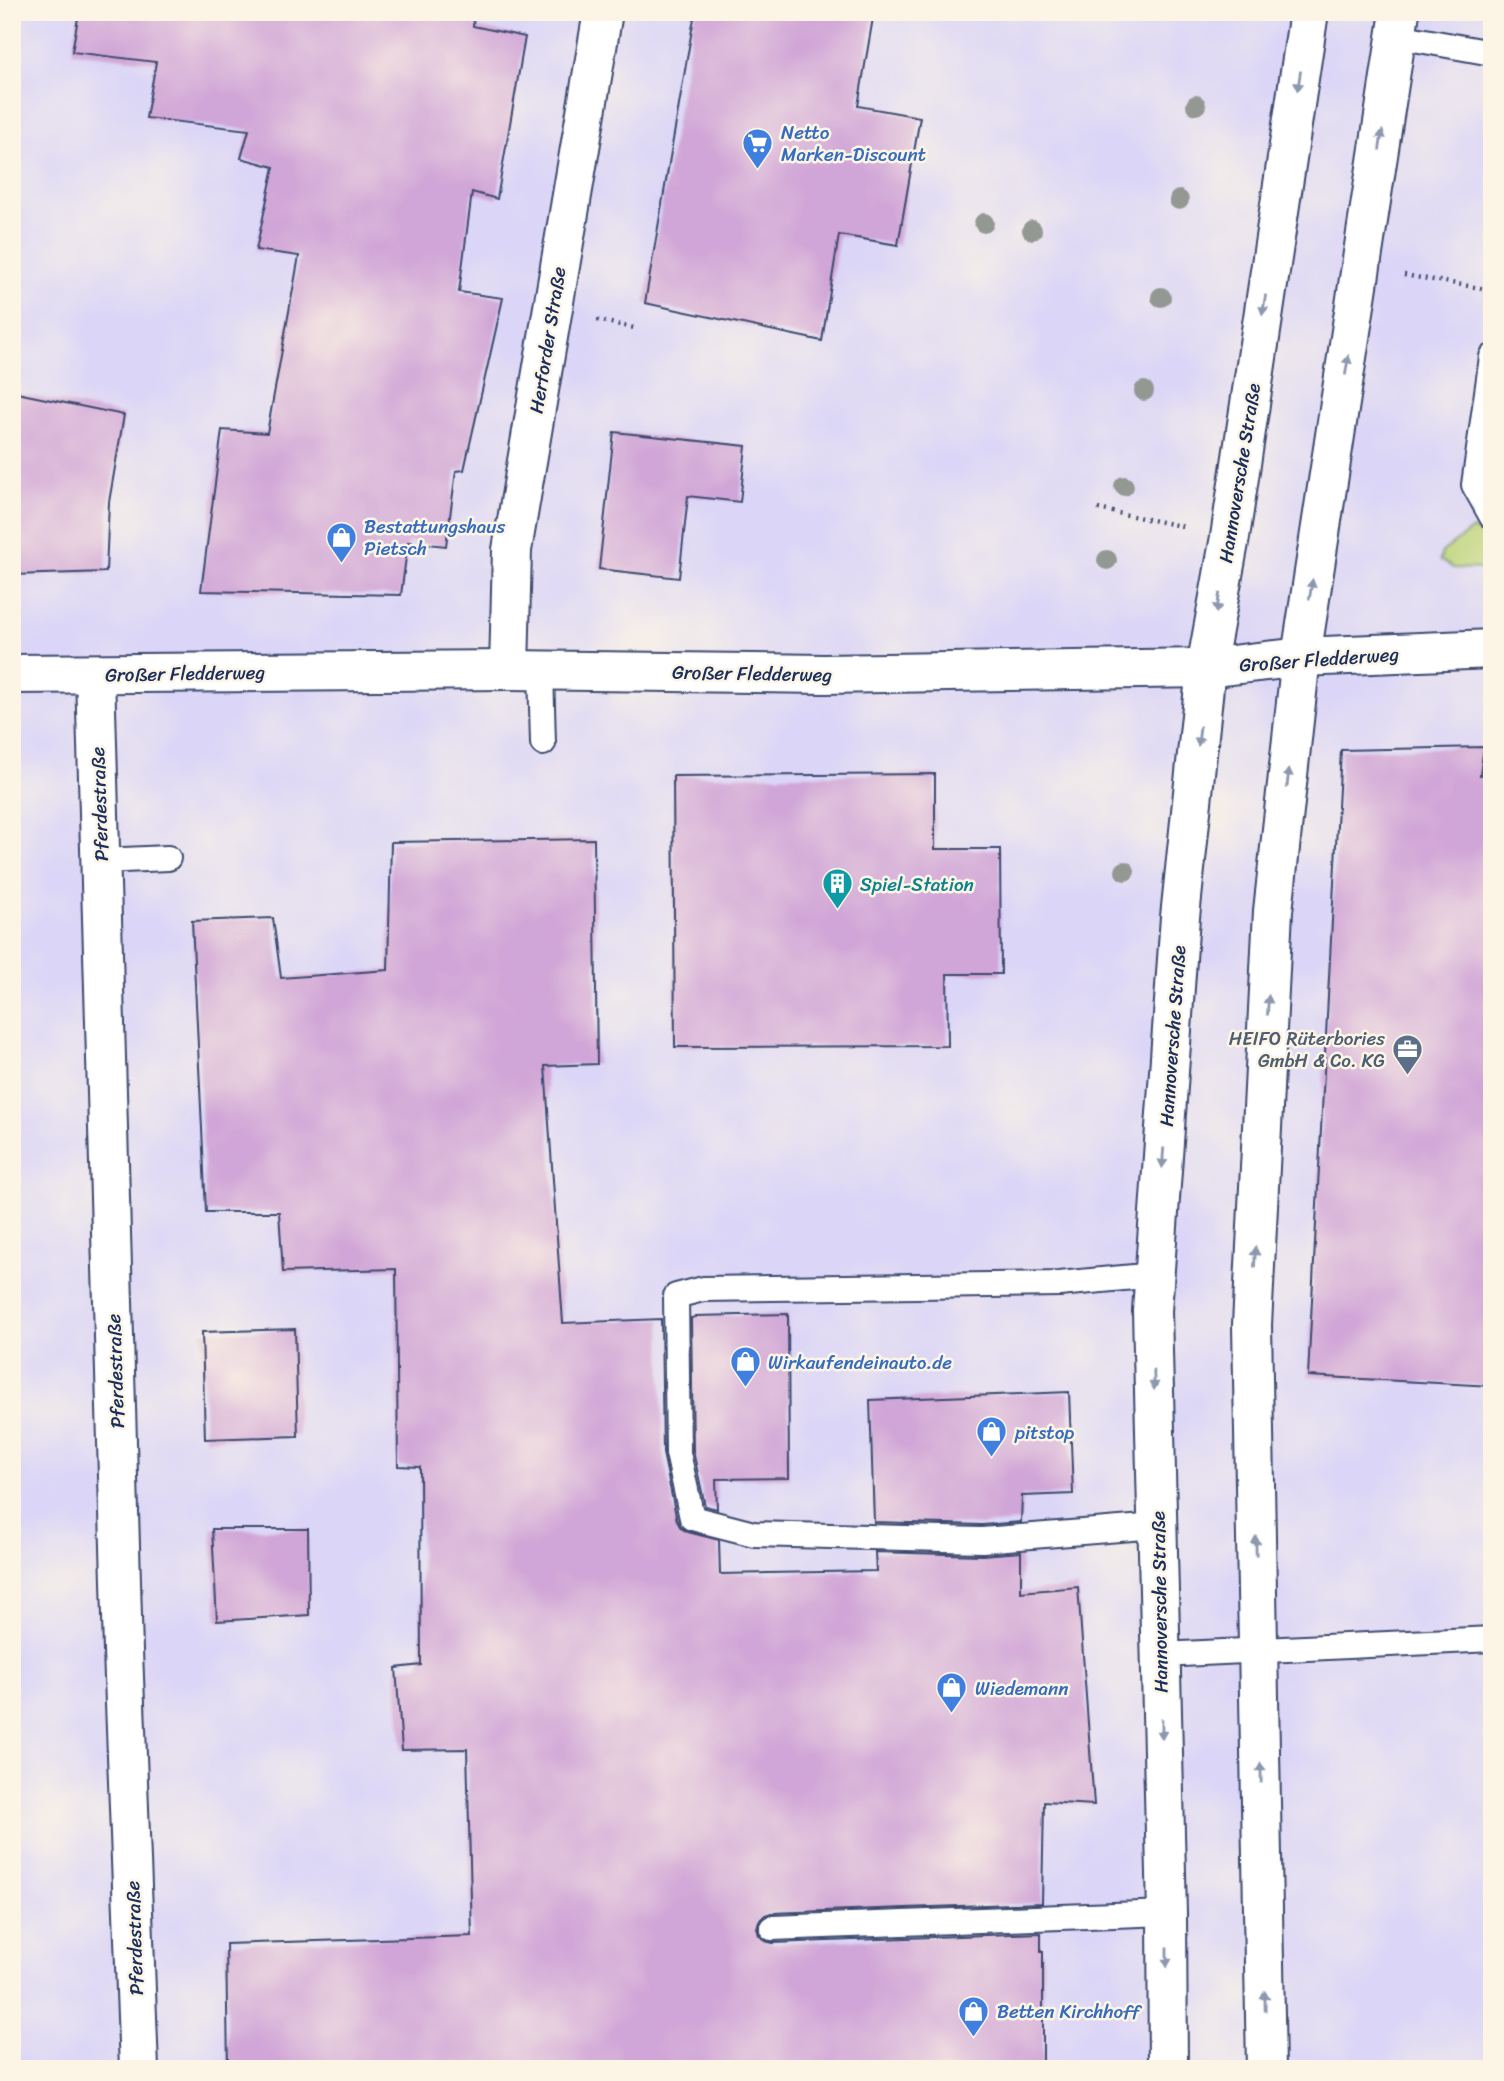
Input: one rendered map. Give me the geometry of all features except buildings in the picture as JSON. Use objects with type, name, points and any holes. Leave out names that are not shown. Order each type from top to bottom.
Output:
[{"type":"main road","name":"Herforder Straße","points":[[525,670],[512,550],[603,12]]},
{"type":"main road","name":"Hannoversche Straße","points":[[1168,2069],[1153,1311],[1155,1275],[1180,917],[1206,668],[1230,537],[1309,12]]},
{"type":"main road","points":[[1266,2069],[1252,1325],[1273,911],[1301,657],[1399,24]]},
{"type":"main road","name":"Großer Fledderweg","points":[[12,674],[525,670],[824,674],[1206,668],[1301,657],[1492,649]]},
{"type":"main road","name":"Pferdestraße","points":[[95,674],[121,1573],[139,2069]]},
{"type":"lane","points":[[1399,24],[1492,53]]},
{"type":"lane","points":[[1492,357],[1474,485],[1492,517]]},
{"type":"lane","points":[[525,670],[543,743]]},
{"type":"lane","points":[[101,861],[168,858]]},
{"type":"lane","points":[[1155,1275],[1059,1284],[704,1289],[676,1296],[678,1453],[692,1518],[754,1534],[982,1540],[1157,1526]]},
{"type":"lane","points":[[1161,1655],[1492,1639]]},
{"type":"lane","points":[[772,1928],[1167,1913]]},
{"type":"path","points":[[1362,268],[1492,290]]},
{"type":"path","points":[[1098,509],[1230,537]]},
{"type":"shaded area","points":[[12,12],[1492,12],[1492,2069],[12,2069]]},
{"type":"green space","points":[[1473,529],[1492,538],[1492,569],[1453,568],[1440,560],[1442,552]]},
{"type":"place","name":"Netto Marken-Discount","points":[[758,170]]},
{"type":"place","name":"Bestattungshaus Pietsch","points":[[341,564]]},
{"type":"place","name":"Spiel-Station","points":[[837,911]]},
{"type":"place","name":"HEIFO Rüterbories GmbH & Co. KG","points":[[1408,1076]]},
{"type":"place","name":"Wirkaufendeinauto.de","points":[[745,1389]]},
{"type":"place","name":"pitstop","points":[[992,1459]]},
{"type":"place","name":"Wiedemann","points":[[952,1715]]},
{"type":"place","name":"Betten Kirchhoff","points":[[974,2038]]}]
